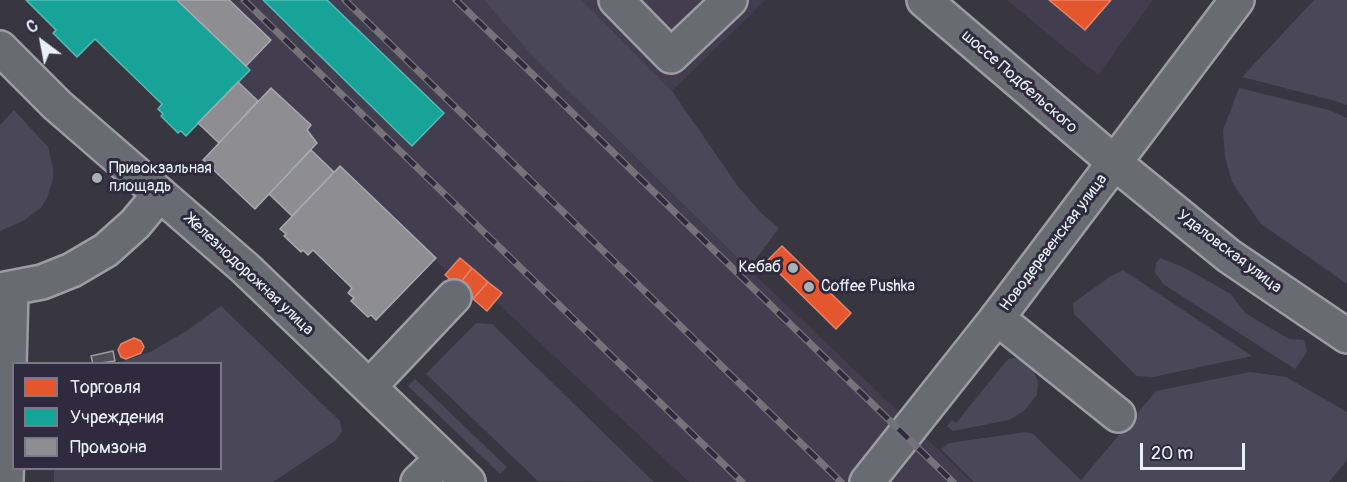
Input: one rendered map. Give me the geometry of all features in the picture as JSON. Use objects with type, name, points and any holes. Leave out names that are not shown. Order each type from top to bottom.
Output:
[{"type":"street","points":[[616,0],[671,56],[730,0]]},
{"type":"street","name":"шоссе Подбельского","points":[[924,0],[1114,163]]},
{"type":"street","name":"Новодеревенская улица","points":[[867,482],[997,318],[1237,0]]},
{"type":"street","name":"Железнодорожная улица","points":[[0,48],[57,105],[245,268],[468,482]]},
{"type":"street","name":"Удаловская улица","points":[[1114,163],[1229,256],[1347,336]]},
{"type":"street","points":[[6,482],[5,290],[42,282],[72,270],[106,250],[135,224],[160,194]]},
{"type":"street","points":[[369,387],[454,297]]},
{"type":"street","points":[[997,318],[1118,415]]},
{"type":"street","points":[[418,482],[443,458]]},
{"type":"shaded area","points":[[229,0],[484,0],[528,51],[754,274],[972,482],[689,482],[495,301],[501,293],[460,258],[448,272],[435,260],[436,257],[340,166],[334,172],[311,150],[317,143],[307,130],[310,124],[272,88],[258,101],[238,82],[249,70],[246,66],[271,40]]},
{"type":"shaded area","points":[[484,0],[582,0],[672,91],[737,185],[761,213],[779,228],[756,259],[754,274],[528,51]]},
{"type":"shaded area","points":[[582,0],[766,0],[672,91]]},
{"type":"shaded area","points":[[1007,0],[1153,0],[1098,75]]},
{"type":"shaded area","points":[[1314,0],[1347,0],[1347,105],[1242,77]]},
{"type":"shaded area","points":[[1239,88],[1329,110],[1347,118],[1347,284],[1260,223],[1232,182],[1225,157],[1223,130]]},
{"type":"shaded area","points":[[14,110],[48,147],[53,179],[41,208],[23,221],[0,231],[0,125]]},
{"type":"shaded area","points":[[1160,258],[1183,267],[1231,294],[1245,313],[1289,339],[1304,340],[1307,352],[1295,369],[1163,284],[1155,272]]},
{"type":"shaded area","points":[[1123,270],[1252,356],[1153,377],[1137,376],[1074,314],[1073,303]]},
{"type":"shaded area","points":[[221,306],[340,421],[342,431],[336,440],[273,482],[54,482],[54,470],[222,470],[222,362],[122,362],[150,352],[185,332]]},
{"type":"shaded area","points":[[476,323],[492,324],[654,482],[538,481],[426,374]]},
{"type":"shaded area","points":[[1016,358],[1027,363],[1038,382],[1037,395],[1024,411],[1009,420],[953,431],[947,426],[952,420],[956,423],[1008,359]]},
{"type":"shaded area","points":[[1250,372],[1286,377],[1347,412],[1347,460],[1329,482],[974,482],[941,449],[949,443],[1026,432],[1033,434],[1081,480],[1156,391]]},
{"type":"shaded area","points":[[415,379],[507,467],[500,474],[408,386]]},
{"type":"building: Торговля","points":[[1049,0],[1111,0],[1085,30]]},
{"type":"building: Торговля","name":"Coffee Pushka","points":[[782,246],[851,313],[836,329],[767,261]]},
{"type":"building: Торговля","points":[[460,258],[472,268],[458,286],[445,275]]},
{"type":"building: Торговля","points":[[472,268],[488,282],[473,299],[458,286]]},
{"type":"building: Торговля","points":[[488,282],[502,293],[487,311],[473,299]]},
{"type":"building: Торговля","points":[[134,338],[141,341],[144,347],[141,353],[126,359],[121,357],[118,350],[121,344]]},
{"type":"building: Учреждения","points":[[26,0],[177,0],[250,70],[186,136],[181,131],[178,133],[161,116],[163,114],[158,109],[162,104],[95,39],[77,57],[53,33],[56,30]]},
{"type":"building: Учреждения","points":[[263,0],[327,0],[444,113],[412,146]]},
{"type":"building: Промзона","points":[[177,0],[229,0],[271,40],[246,66]]},
{"type":"building: Промзона","points":[[238,82],[258,101],[219,143],[198,123]]},
{"type":"building: Промзона","points":[[271,88],[311,125],[307,130],[317,143],[255,209],[203,160]]},
{"type":"building: Промзона","points":[[311,150],[334,172],[292,216],[269,194]]},
{"type":"building: Промзона","points":[[340,166],[436,258],[376,320],[371,315],[368,317],[351,301],[354,298],[348,293],[352,288],[313,250],[308,255],[303,250],[301,252],[280,229]]},
{"type":"building: Прочее","points":[[113,351],[115,361],[92,362],[91,356]]},
{"type":"railway","points":[[244,0],[742,482]]},
{"type":"railway","points":[[345,0],[841,482]]},
{"type":"railway","points":[[456,0],[953,482]]},
{"type":"place","name":"Привокзальная площадь","points":[[97,178]]},
{"type":"place","name":"Кебаб","points":[[793,268]]},
{"type":"place","name":"Coffee Pushka","points":[[809,287]]}]
